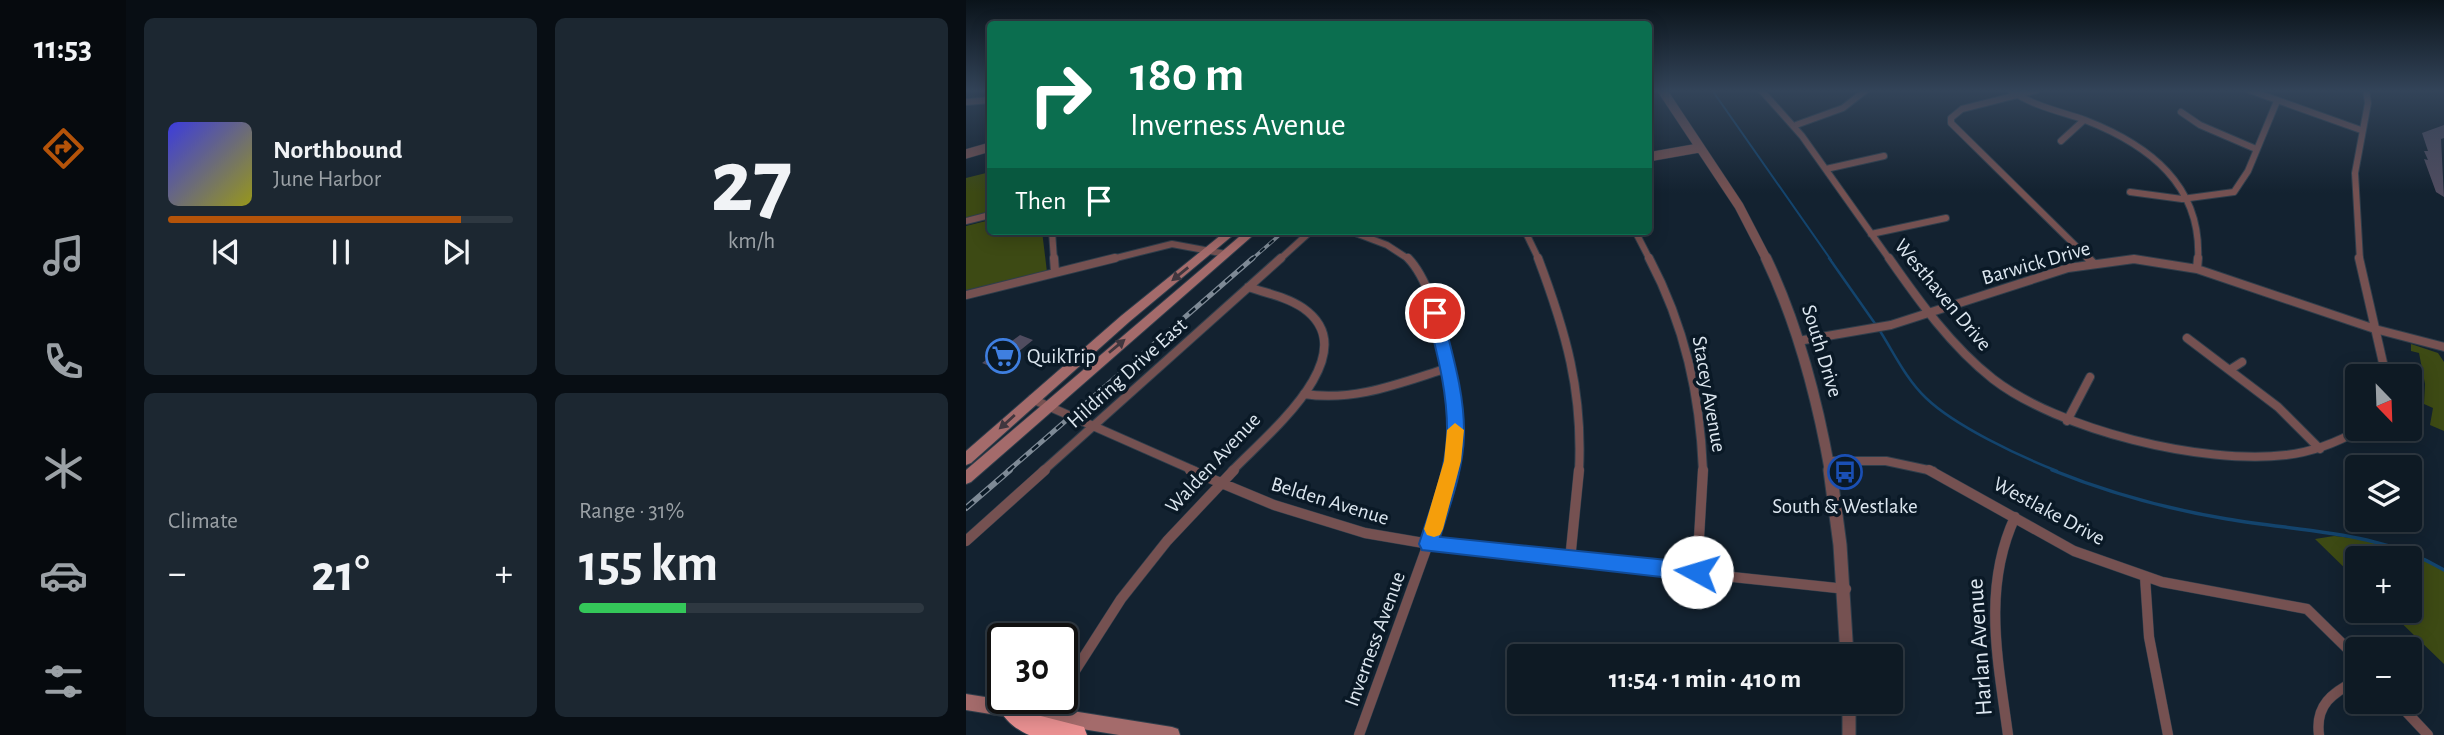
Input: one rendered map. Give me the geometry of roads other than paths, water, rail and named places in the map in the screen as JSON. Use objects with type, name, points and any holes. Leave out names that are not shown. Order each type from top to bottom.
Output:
[{"type":"highway","points":[[1017,714],[1028,724],[1076,735]]},
{"type":"main road","points":[[966,459],[1032,399],[1228,235]]},
{"type":"main road","points":[[966,478],[1248,235]]},
{"type":"main road","points":[[966,702],[987,705]]},
{"type":"main road","points":[[1041,714],[1172,735]]},
{"type":"street","name":"South Drive","points":[[1684,124],[1749,222],[1782,295],[1798,341],[1829,461],[1846,589],[1847,644]]},
{"type":"street","points":[[1952,124],[2093,262]]},
{"type":"street","points":[[2061,141],[2079,124]]},
{"type":"street","points":[[2092,124],[2148,153],[2171,174],[2189,197],[2198,231],[2197,269]]},
{"type":"street","points":[[2199,124],[2256,149]]},
{"type":"street","points":[[2130,192],[2143,196],[2213,197],[2234,191],[2248,171],[2267,124]]},
{"type":"street","points":[[2344,124],[2361,130]]},
{"type":"street","points":[[2362,124],[2356,173],[2356,228],[2383,364]]},
{"type":"street","name":"Westhaven Drive","points":[[1796,125],[1871,234],[1931,313],[1993,379],[2067,421],[2152,444],[2261,457],[2320,449],[2345,437]]},
{"type":"street","points":[[966,154],[987,148]]},
{"type":"street","points":[[1652,156],[1699,148]]},
{"type":"street","points":[[1826,169],[1884,156]]},
{"type":"street","points":[[966,220],[987,216]]},
{"type":"street","points":[[1871,234],[1946,218]]},
{"type":"street","points":[[1052,235],[1055,272]]},
{"type":"street","name":"Hildring Drive East","points":[[966,541],[1306,235]]},
{"type":"street","name":"Inverness Avenue","points":[[1359,735],[1428,544],[1453,461],[1456,410],[1429,289],[1416,264],[1399,248],[1362,235]]},
{"type":"street","points":[[1527,235],[1571,342],[1580,396],[1580,484],[1570,560]]},
{"type":"street","name":"Stacey Avenue","points":[[1637,235],[1676,314],[1694,382],[1705,475],[1697,572]]},
{"type":"street","points":[[966,295],[1172,244],[1226,254]]},
{"type":"street","name":"Barwick Drive","points":[[1798,341],[1891,325],[2093,262],[2134,259],[2197,269],[2375,329],[2444,347]]},
{"type":"street","name":"Walden Avenue","points":[[1078,666],[1121,599],[1167,541],[1312,385],[1324,361],[1319,322],[1300,305],[1248,287]]},
{"type":"street","points":[[2187,338],[2278,407],[2320,449]]},
{"type":"street","points":[[2231,369],[2242,362]]},
{"type":"street","points":[[1304,394],[1328,398],[1348,396],[1448,368]]},
{"type":"street","points":[[2067,421],[2090,377]]},
{"type":"street","name":"Belden Avenue","points":[[1032,399],[1092,428],[1298,514],[1365,533],[1428,544],[1846,589]]},
{"type":"street","name":"Westlake Drive","points":[[1829,461],[1886,461],[1919,466],[1950,479],[2074,551],[2145,577],[2307,609],[2345,647]]},
{"type":"street","name":"Harlan Avenue","points":[[2008,735],[1995,580],[1999,550],[2015,517]]},
{"type":"street","points":[[2145,577],[2149,636],[2168,735]]},
{"type":"street","points":[[2319,735],[2317,710],[2323,701],[2345,687]]},
{"type":"street","points":[[1849,714],[1849,735]]},
{"type":"street","points":[[2408,714],[2428,735]]},
{"type":"waterway","points":[[1736,124],[1831,260]]},
{"type":"waterway","points":[[1829,258],[1876,325]]},
{"type":"waterway","points":[[1880,331],[1912,383],[1938,409],[1988,439],[2057,471]]},
{"type":"waterway","points":[[2052,470],[2117,493],[2182,510],[2366,540],[2419,557],[2444,570]]},
{"type":"railway","points":[[1251,260],[1279,235]]},
{"type":"railway","points":[[1008,471],[1253,258]]},
{"type":"railway","points":[[966,508],[1010,470]]},
{"type":"place","name":"QuikTrip","points":[[1003,356]]},
{"type":"place","name":"South & Westlake","points":[[1845,472]]}]
